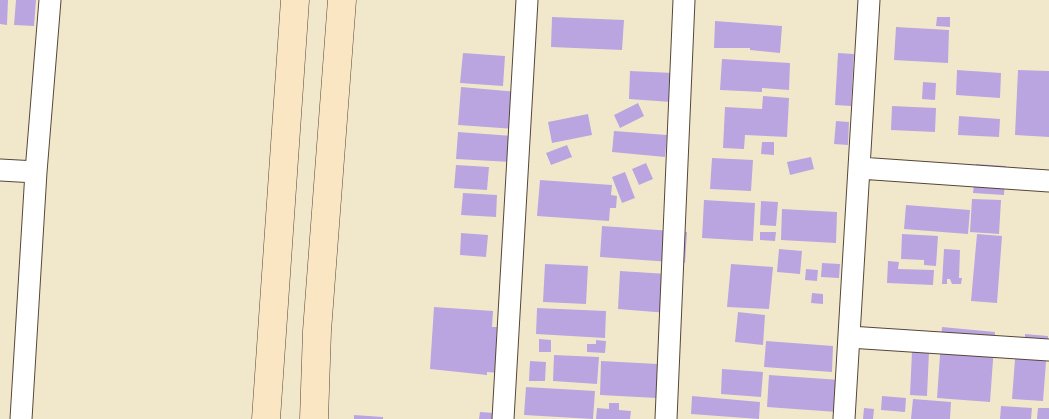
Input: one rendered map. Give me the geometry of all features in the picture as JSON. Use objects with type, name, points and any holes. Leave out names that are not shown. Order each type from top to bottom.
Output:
[{"type":"street","points":[[21,419],[36,172],[50,0]]},
{"type":"street","points":[[266,419],[295,0]]},
{"type":"street","points":[[314,419],[317,331],[342,0]]},
{"type":"street","points":[[503,419],[527,0]]},
{"type":"street","points":[[666,419],[684,0]]},
{"type":"street","points":[[844,419],[869,0]]},
{"type":"street","points":[[859,168],[1049,181]]},
{"type":"street","points":[[0,170],[36,172]]},
{"type":"street","points":[[849,337],[1049,350]]},
{"type":"building","points":[[0,0],[8,0],[7,25],[0,24]]},
{"type":"building","points":[[16,0],[36,0],[34,26],[14,25]]},
{"type":"building","points":[[552,17],[624,20],[622,50],[551,47]]},
{"type":"building","points":[[937,17],[950,17],[950,27],[936,26]]},
{"type":"building","points":[[715,21],[782,26],[780,53],[750,50],[750,48],[714,48]]},
{"type":"building","points":[[896,27],[949,30],[948,63],[894,60]]},
{"type":"building","points":[[463,53],[505,56],[503,86],[460,83]]},
{"type":"building","points":[[838,53],[854,54],[851,106],[835,105]]},
{"type":"building","points":[[722,59],[790,63],[789,90],[762,88],[762,92],[720,90]]},
{"type":"building","points":[[957,70],[1001,73],[1000,98],[956,95]]},
{"type":"building","points":[[1018,70],[1049,71],[1049,137],[1015,135]]},
{"type":"building","points":[[630,71],[673,73],[671,102],[629,99]]},
{"type":"building","points":[[923,82],[936,83],[935,100],[922,99]]},
{"type":"building","points":[[461,87],[518,92],[515,129],[458,125]]},
{"type":"building","points":[[763,96],[789,98],[787,137],[745,135],[744,149],[723,148],[725,107],[762,109]]},
{"type":"building","points":[[638,103],[644,116],[620,128],[614,115]]},
{"type":"building","points":[[892,106],[936,108],[935,132],[891,130]]},
{"type":"building","points":[[588,114],[592,135],[552,143],[548,122]]},
{"type":"building","points":[[959,116],[1000,119],[999,137],[958,135]]},
{"type":"building","points":[[836,121],[849,122],[848,145],[834,144]]},
{"type":"building","points":[[614,131],[667,135],[665,157],[612,152]]},
{"type":"building","points":[[458,132],[513,136],[511,162],[456,159]]},
{"type":"building","points":[[762,142],[774,142],[774,155],[761,154]]},
{"type":"building","points":[[567,145],[572,157],[551,165],[546,153]]},
{"type":"building","points":[[811,157],[814,169],[790,175],[787,162]]},
{"type":"building","points":[[712,158],[753,160],[751,191],[710,189]]},
{"type":"building","points":[[646,163],[653,179],[639,185],[632,169]]},
{"type":"building","points":[[976,164],[1006,166],[1004,195],[973,193]]},
{"type":"building","points":[[456,165],[489,167],[487,190],[454,188]]},
{"type":"building","points":[[625,172],[635,198],[622,203],[612,177]]},
{"type":"building","points":[[540,180],[612,185],[611,195],[617,196],[616,208],[610,208],[609,221],[537,216]]},
{"type":"building","points":[[463,193],[497,195],[496,217],[461,215]]},
{"type":"building","points":[[972,199],[1001,200],[999,234],[970,232]]},
{"type":"building","points":[[704,200],[755,203],[753,241],[702,238]]},
{"type":"building","points":[[761,201],[778,202],[776,226],[760,225]]},
{"type":"building","points":[[906,205],[970,210],[968,234],[904,229]]},
{"type":"building","points":[[782,209],[837,212],[836,243],[781,240]]},
{"type":"building","points":[[602,226],[687,232],[685,263],[600,257]]},
{"type":"building","points":[[760,232],[776,232],[775,241],[760,240]]},
{"type":"building","points":[[461,233],[488,235],[486,257],[460,255]]},
{"type":"building","points":[[902,234],[938,236],[936,266],[924,265],[924,260],[901,259]]},
{"type":"building","points":[[977,234],[1002,236],[997,303],[971,301]]},
{"type":"building","points":[[779,249],[802,251],[800,274],[777,272]]},
{"type":"building","points":[[944,249],[960,250],[959,278],[962,278],[961,284],[952,284],[950,279],[947,279],[947,284],[942,284]]},
{"type":"building","points":[[888,261],[899,262],[898,269],[934,270],[933,285],[887,283]]},
{"type":"building","points":[[822,263],[840,264],[839,278],[821,277]]},
{"type":"building","points":[[545,264],[588,266],[586,304],[543,302]]},
{"type":"building","points":[[731,264],[773,267],[769,309],[727,307]]},
{"type":"building","points":[[806,269],[818,270],[817,281],[805,280]]},
{"type":"building","points":[[620,271],[683,275],[680,314],[618,309]]},
{"type":"building","points":[[812,293],[823,294],[823,304],[811,303]]},
{"type":"building","points":[[434,307],[493,311],[492,327],[497,327],[496,342],[501,343],[499,373],[487,372],[487,375],[430,369]]},
{"type":"building","points":[[537,308],[606,311],[605,338],[536,334]]},
{"type":"building","points":[[738,312],[765,315],[763,345],[735,342]]},
{"type":"building","points":[[942,327],[995,332],[990,402],[937,398]]},
{"type":"building","points":[[1025,334],[1048,336],[1043,401],[1012,399],[1016,346],[1025,347]]},
{"type":"building","points":[[539,339],[551,340],[551,352],[539,352]]},
{"type":"building","points":[[596,340],[606,341],[605,353],[587,352],[587,344],[596,344]]},
{"type":"building","points":[[766,341],[833,346],[832,372],[764,367]]},
{"type":"building","points":[[912,351],[929,352],[927,396],[910,395]]},
{"type":"building","points":[[554,355],[599,357],[597,384],[553,381]]},
{"type":"building","points":[[530,361],[546,362],[545,381],[529,381]]},
{"type":"building","points":[[601,361],[658,364],[657,398],[600,395]]},
{"type":"building","points":[[722,369],[763,372],[761,397],[721,394]]},
{"type":"building","points":[[769,375],[840,380],[837,412],[767,407]]},
{"type":"building","points":[[526,387],[595,391],[593,419],[524,415]]},
{"type":"building","points":[[692,396],[760,402],[759,419],[691,414]]},
{"type":"building","points":[[882,396],[906,398],[905,412],[881,410]]},
{"type":"building","points":[[913,399],[951,402],[950,419],[911,419]]},
{"type":"building","points":[[609,403],[619,403],[619,410],[631,411],[630,419],[596,419],[597,408],[609,409]]},
{"type":"building","points":[[1001,406],[1032,408],[1031,419],[1000,419]]},
{"type":"building","points":[[864,408],[874,409],[873,419],[863,419]]},
{"type":"building","points":[[1038,408],[1049,408],[1049,419],[1037,419]]},
{"type":"building","points":[[480,412],[495,413],[494,419],[479,419]]},
{"type":"building","points":[[354,415],[383,417],[383,419],[354,419]]}]
